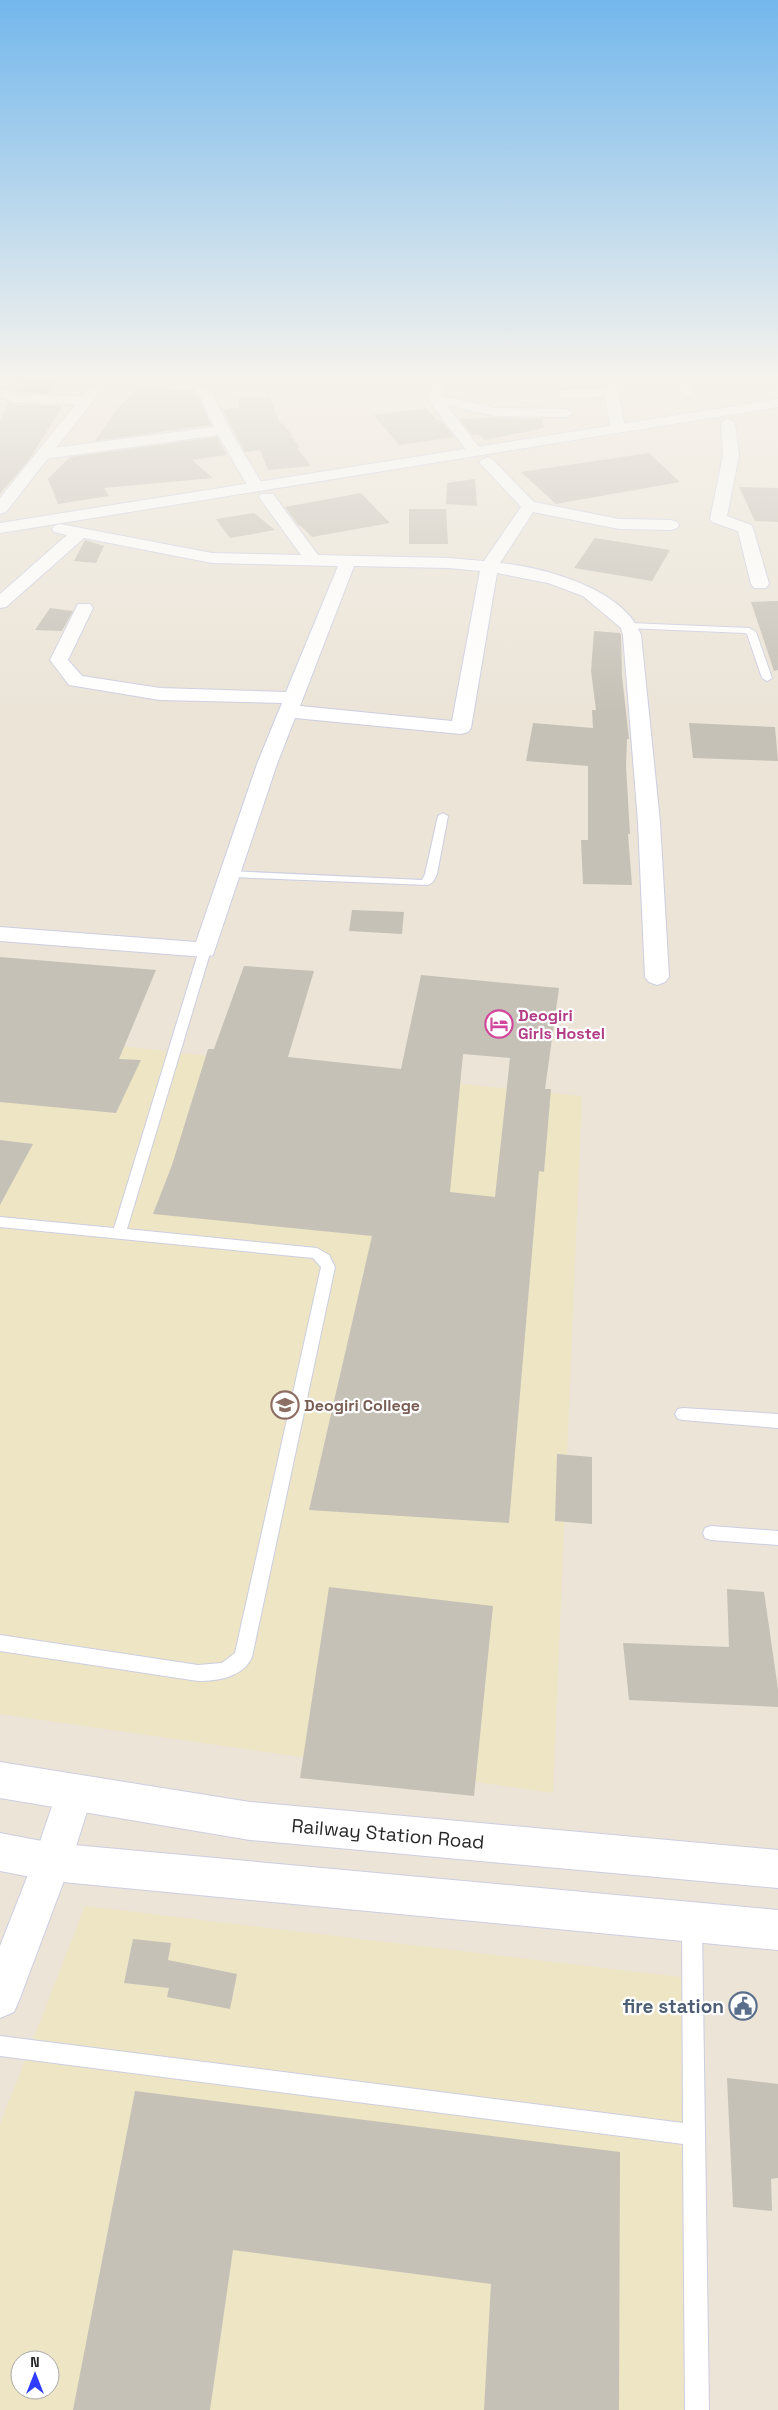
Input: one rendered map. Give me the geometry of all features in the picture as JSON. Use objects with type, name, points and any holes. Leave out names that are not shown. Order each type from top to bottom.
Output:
[{"type":"street","points":[[0,509],[19,486]]},
{"type":"street","points":[[259,486],[306,549],[312,560]]},
{"type":"street","points":[[33,528],[297,486]]},
{"type":"street","points":[[510,486],[529,506],[619,524],[671,525]]},
{"type":"street","points":[[725,486],[718,519],[745,528],[760,584]]},
{"type":"street","points":[[60,529],[262,492]]},
{"type":"street","points":[[84,608],[59,660],[76,681],[160,694],[291,705],[461,728],[490,567],[529,506]]},
{"type":"street","points":[[1,528],[60,529],[212,558],[448,563],[490,567],[554,579],[589,592],[620,617],[629,626],[632,635],[649,822],[657,977]]},
{"type":"street","points":[[0,604],[80,533]]},
{"type":"street","points":[[0,934],[205,950],[267,764],[348,561]]},
{"type":"street","name":"Railway Station Road","points":[[0,1780],[250,1822],[778,1869]]},
{"type":"street","points":[[0,1998],[52,1862],[74,1792]]},
{"type":"street","points":[[0,1852],[52,1862],[778,1930]]},
{"type":"lane","points":[[629,626],[746,630],[750,632],[767,678]]},
{"type":"lane","points":[[230,874],[424,883],[429,880],[431,874],[443,816]]},
{"type":"lane","points":[[119,1233],[205,950]]},
{"type":"lane","points":[[0,1222],[316,1253],[324,1259],[328,1267],[243,1657],[231,1669],[216,1673],[198,1673],[0,1643]]},
{"type":"lane","points":[[683,1414],[778,1421]]},
{"type":"lane","points":[[711,1533],[778,1538]]},
{"type":"lane","points":[[692,1922],[697,2410]]},
{"type":"lane","points":[[0,2046],[694,2135]]},
{"type":"shaded area","name":"Deogiri College","points":[[0,1032],[383,1076],[582,1096],[553,1793],[0,1714]]},
{"type":"shaded area","points":[[85,1906],[697,1979],[709,2410],[0,2410],[0,2124]]},
{"type":"building","points":[[0,486],[6,486],[0,494]]},
{"type":"building","points":[[51,486],[121,486],[104,488],[109,496],[58,504]]},
{"type":"building","points":[[447,486],[476,486],[477,506],[446,504]]},
{"type":"building","points":[[537,486],[655,486],[556,504]]},
{"type":"building","points":[[739,487],[778,488],[778,522],[755,521]]},
{"type":"building","points":[[361,493],[390,523],[312,537],[299,526],[285,507]]},
{"type":"building","points":[[409,509],[446,509],[448,544],[409,544]]},
{"type":"building","points":[[254,513],[275,530],[230,538],[216,519]]},
{"type":"building","points":[[595,538],[670,550],[652,581],[574,568]]},
{"type":"building","points":[[85,540],[104,546],[96,563],[74,561]]},
{"type":"building","points":[[778,601],[778,670],[774,671],[751,602]]},
{"type":"building","points":[[50,608],[73,611],[62,631],[35,630]]},
{"type":"building","points":[[594,631],[620,633],[621,635],[622,676],[629,739],[627,739],[626,766],[632,885],[583,884],[581,840],[588,840],[588,766],[526,761],[533,723],[593,728],[592,710],[596,710],[591,671]]},
{"type":"building","points":[[689,723],[775,727],[778,761],[693,758]]},
{"type":"building","points":[[352,910],[404,912],[402,934],[349,931]]},
{"type":"building","points":[[0,957],[156,970],[119,1059],[141,1060],[116,1113],[0,1102]]},
{"type":"building","points":[[244,966],[314,971],[288,1057],[401,1069],[421,975],[559,988],[545,1089],[551,1089],[544,1172],[539,1171],[509,1523],[309,1510],[372,1236],[153,1214],[172,1165],[208,1049],[214,1049]],"holes":[[[463,1054],[510,1058],[495,1197],[450,1192]]]},
{"type":"building","points":[[0,1140],[33,1144],[0,1205]]},
{"type":"building","points":[[557,1454],[592,1457],[592,1524],[555,1521]]},
{"type":"building","points":[[329,1587],[493,1606],[474,1796],[300,1778]]},
{"type":"building","points":[[727,1589],[764,1592],[778,1689],[778,1707],[629,1700],[623,1643],[729,1647]]},
{"type":"building","points":[[133,1939],[171,1943],[168,1960],[237,1974],[230,2009],[167,1997],[169,1988],[124,1983]]},
{"type":"building","points":[[727,2078],[778,2084],[778,2178],[771,2179],[772,2211],[733,2207]]},
{"type":"building","points":[[135,2091],[620,2152],[619,2410],[484,2410],[491,2284],[233,2250],[210,2410],[73,2410]]},
{"type":"place","name":"Deogiri Girls Hostel","points":[[499,1024]]},
{"type":"place","name":"Deogiri College","points":[[285,1405]]},
{"type":"place","name":"fire station","points":[[743,2006]]}]
